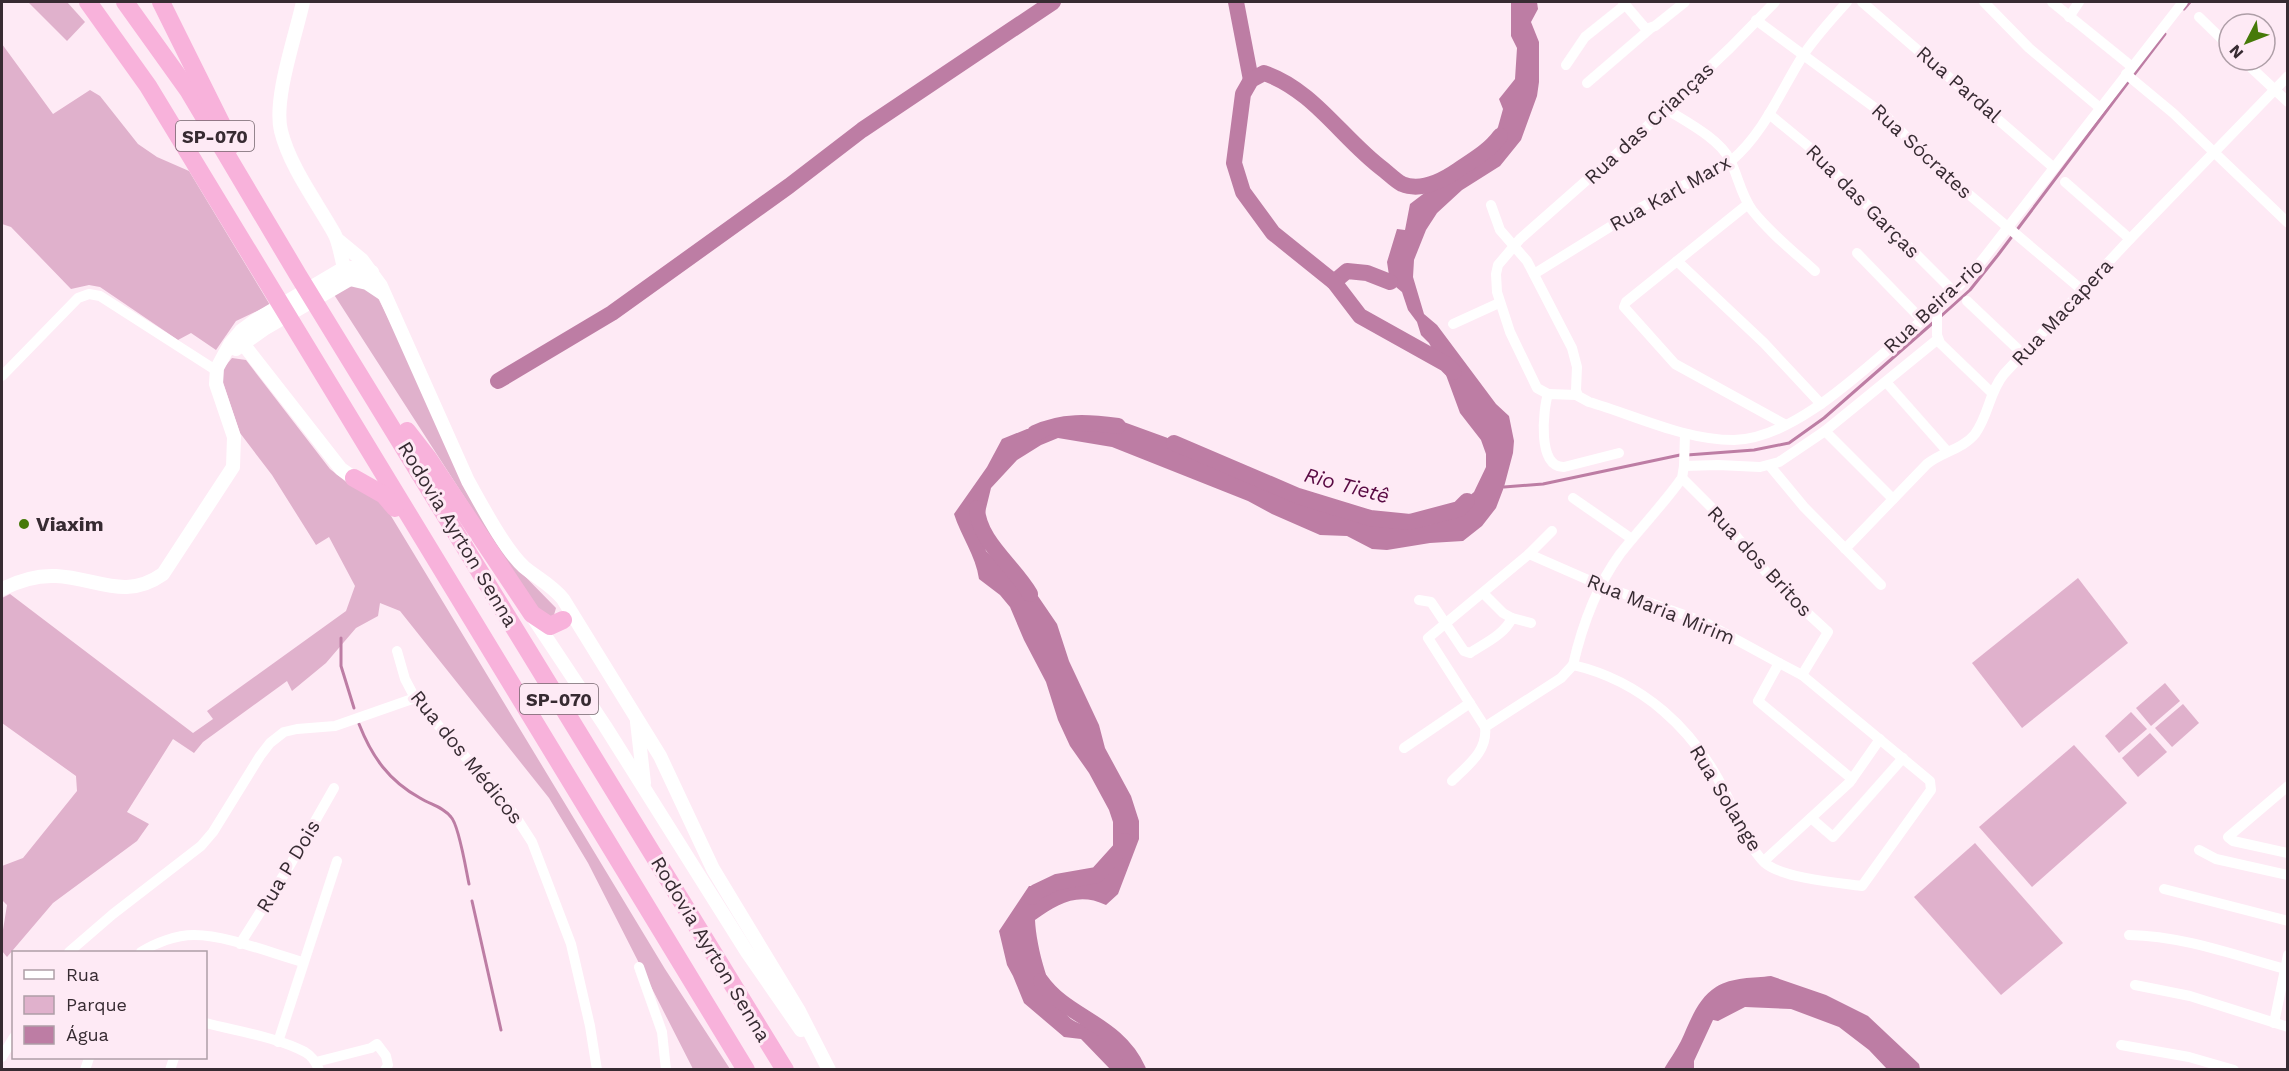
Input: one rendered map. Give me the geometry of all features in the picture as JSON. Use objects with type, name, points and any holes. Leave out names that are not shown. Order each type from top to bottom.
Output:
[{"type":"highway","name":"Rodovia Ayrton Senna","points":[[88,2],[148,86],[746,1070]]},
{"type":"highway","name":"Rodovia Ayrton Senna","points":[[126,2],[188,90],[785,1070]]},
{"type":"highway","points":[[161,2],[217,111],[240,162],[250,194]]},
{"type":"highway","points":[[381,408],[405,429],[428,458],[532,614],[550,626],[563,620]]},
{"type":"highway","points":[[354,478],[362,477],[372,470],[372,456]]},
{"type":"highway","points":[[354,478],[384,495],[395,508],[478,643],[502,670]]},
{"type":"street","points":[[303,2],[285,80],[280,111],[280,129],[294,163],[339,241],[347,273],[376,288],[387,300]]},
{"type":"street","points":[[1587,82],[1649,28],[1685,2]]},
{"type":"street","name":"Rua das Crianças","points":[[1548,394],[1537,388],[1510,332],[1499,303],[1496,268],[1517,243],[1666,109],[1775,2]]},
{"type":"street","name":"Rua Karl Marx","points":[[1534,274],[1642,207],[1731,161],[1750,142],[1804,55],[1847,2]]},
{"type":"street","name":"Rua Pardal","points":[[1862,2],[2054,168]]},
{"type":"street","points":[[1984,2],[2029,48],[2100,108]]},
{"type":"street","points":[[2052,2],[2214,151],[2288,223]]},
{"type":"street","points":[[2069,17],[2079,2]]},
{"type":"street","name":"Rua Beira-rio","points":[[1577,395],[1589,402],[1685,438],[1746,439],[1759,436],[1821,404],[1850,383],[1922,320],[1938,310],[2009,228],[2100,108],[2130,75],[2183,2]]},
{"type":"street","points":[[1566,65],[1585,37],[1624,3],[1649,28]]},
{"type":"street","points":[[2199,18],[2217,35]]},
{"type":"street","name":"Rua Sócrates","points":[[1756,20],[1886,116],[1933,164],[2082,290]]},
{"type":"street","points":[[2255,72],[2288,102]]},
{"type":"street","name":"Rua Macapera","points":[[1845,549],[1927,464],[1963,444],[1974,435],[1985,416],[1996,384],[2130,239],[2288,76]]},
{"type":"street","points":[[1666,109],[1714,142],[1731,161],[1748,204],[1761,220],[1815,272]]},
{"type":"street","name":"Rua das Garças","points":[[1769,114],[1808,146],[1954,292]]},
{"type":"street","points":[[2065,182],[2130,239]]},
{"type":"street","points":[[1748,204],[1626,302],[1624,309],[1675,364],[1698,379],[1784,424]]},
{"type":"street","points":[[1491,205],[1500,230],[1517,243],[1534,274],[1572,348],[1577,367],[1577,395],[1548,394],[1544,408],[1544,430],[1548,453],[1556,466],[1564,467],[1619,453]]},
{"type":"street","points":[[339,241],[353,251],[372,272],[387,300],[468,482],[481,504],[524,567],[554,588],[563,599],[637,716],[660,756],[713,868],[799,1011],[829,1069]]},
{"type":"street","points":[[1857,253],[1922,320]]},
{"type":"street","points":[[1677,261],[1741,320],[1821,404]]},
{"type":"street","points":[[242,338],[264,329],[355,268],[372,272]]},
{"type":"street","points":[[2,589],[42,576],[135,588],[154,581],[163,574],[233,467],[234,437],[216,384],[217,371],[224,357],[256,320],[347,273]]},
{"type":"street","points":[[2,376],[78,298],[89,294],[100,296],[217,371]]},
{"type":"street","points":[[1967,301],[2023,354]]},
{"type":"street","points":[[1452,324],[1499,303]]},
{"type":"street","points":[[1938,310],[1938,333],[1992,393]]},
{"type":"street","points":[[261,367],[258,344],[264,329]]},
{"type":"street","points":[[1684,464],[1770,466],[1825,431],[1886,382],[1938,333]]},
{"type":"street","points":[[242,338],[261,367],[341,469],[354,478]]},
{"type":"street","points":[[1886,382],[1947,451]]},
{"type":"street","points":[[1825,431],[1893,499]]},
{"type":"street","points":[[1485,727],[1561,678],[1573,665],[1579,637],[1602,586],[1619,556],[1682,478],[1685,438]]},
{"type":"street","points":[[1770,466],[1804,507],[1881,585]]},
{"type":"street","name":"Rua dos Britos","points":[[1682,478],[1716,512],[1776,584],[1828,633],[1802,675]]},
{"type":"street","points":[[1574,498],[1632,539]]},
{"type":"street","points":[[1452,781],[1482,750],[1486,738],[1485,727],[1428,638],[1530,554],[1552,531]]},
{"type":"street","name":"Rua Maria Mirim","points":[[1530,554],[1602,586],[1704,622],[1802,675],[1930,780],[1931,790],[1862,886]]},
{"type":"street","points":[[1483,593],[1503,614],[1531,623]]},
{"type":"street","points":[[554,649],[565,613],[563,599]]},
{"type":"street","points":[[1419,600],[1431,602],[1444,625],[1464,651],[1470,653],[1500,634],[1508,627],[1512,618]]},
{"type":"street","points":[[532,614],[753,962],[829,1069]]},
{"type":"street","name":"Rua dos Médicos","points":[[397,651],[405,679],[415,698],[514,814],[532,842],[571,944],[590,1026],[597,1070]]},
{"type":"street","points":[[1779,663],[1758,701],[1852,779]]},
{"type":"street","name":"Rua Solange","points":[[1573,665],[1623,682],[1662,709],[1684,730],[1716,773],[1743,830],[1766,864],[1802,878],[1862,886]]},
{"type":"street","points":[[70,951],[113,914],[201,846],[213,831],[260,756],[270,743],[284,732],[335,726],[415,698]]},
{"type":"street","points":[[1404,748],[1470,703]]},
{"type":"street","points":[[637,716],[644,788]]},
{"type":"street","points":[[1764,861],[1852,779],[1880,739]]},
{"type":"street","points":[[1811,818],[1833,837],[1903,758]]},
{"type":"street","points":[[2288,786],[2228,837],[2230,840],[2288,853]]},
{"type":"street","name":"Rua P Dois","points":[[240,944],[334,788]]},
{"type":"street","points":[[2199,850],[2216,859],[2288,875]]},
{"type":"street","points":[[279,1042],[337,861]]},
{"type":"street","points":[[2164,889],[2288,921]]},
{"type":"street","points":[[143,951],[170,939],[193,935],[240,944],[303,962]]},
{"type":"street","points":[[2129,936],[2158,937],[2183,942],[2285,969]]},
{"type":"street","points":[[2274,1023],[2288,956]]},
{"type":"street","points":[[639,967],[662,1032],[666,1070]]},
{"type":"street","points":[[2135,985],[2190,996],[2288,1026]]},
{"type":"street","points":[[207,1023],[279,1042],[303,1051],[318,1066],[377,1044],[386,1056],[388,1065],[385,1070]]},
{"type":"street","points":[[2,1066],[3,1055],[12,1039]]},
{"type":"street","points":[[2121,1045],[2188,1057],[2234,1070]]},
{"type":"green space","points":[[28,2],[67,2],[85,22],[67,41]]},
{"type":"green space","points":[[2,44],[53,114],[90,90],[100,96],[138,144],[157,157],[189,171],[270,305],[236,321],[216,350],[191,333],[178,340],[100,287],[89,285],[71,289],[11,227],[2,224]]},
{"type":"green space","points":[[352,284],[366,288],[378,298],[510,561],[556,608],[554,615],[548,618],[541,616],[333,293]]},
{"type":"green space","points":[[232,358],[246,360],[330,469],[350,485],[372,494],[385,506],[665,969],[730,1069],[693,1069],[588,863],[549,798],[400,611],[380,603],[378,616],[356,628],[326,663],[292,691],[287,681],[203,742],[194,753],[173,739],[127,812],[149,824],[137,841],[53,903],[7,957],[2,951],[7,905],[2,900],[2,866],[23,858],[77,791],[76,776],[2,723],[2,598],[10,594],[193,733],[213,719],[207,711],[346,611],[355,586],[329,537],[316,545],[272,475],[240,433],[222,379],[222,370]]},
{"type":"green space","points":[[2078,578],[2128,643],[2022,728],[1972,663]]},
{"type":"green space","points":[[2165,683],[2180,701],[2151,726],[2136,708]]},
{"type":"green space","points":[[2183,704],[2199,723],[2172,747],[2155,728]]},
{"type":"green space","points":[[2131,712],[2147,729],[2119,753],[2105,736]]},
{"type":"green space","points":[[2150,733],[2167,752],[2138,777],[2122,758]]},
{"type":"green space","points":[[2074,745],[2127,803],[2032,887],[1979,827]]},
{"type":"green space","points":[[1975,843],[2063,943],[2001,995],[1914,897]]},
{"type":"water","name":"Rio Tietê","points":[[1511,2],[1537,2],[1538,9],[1531,22],[1539,42],[1537,96],[1521,140],[1500,166],[1462,190],[1437,213],[1426,230],[1414,260],[1413,277],[1424,314],[1437,325],[1496,404],[1509,416],[1514,441],[1513,453],[1496,508],[1482,526],[1463,541],[1430,543],[1387,550],[1372,549],[1347,536],[1320,535],[1248,501],[1112,447],[1058,438],[1041,445],[1017,460],[991,488],[981,529],[986,551],[1003,567],[1029,583],[1057,624],[1069,661],[1099,725],[1105,748],[1131,796],[1139,821],[1139,839],[1118,894],[1106,905],[1086,899],[1069,901],[1035,920],[1038,944],[1046,973],[1063,1011],[1073,1020],[1104,1034],[1127,1048],[1141,1069],[1110,1069],[1081,1039],[1064,1037],[1024,1003],[1007,965],[999,931],[1029,886],[1064,885],[1084,881],[1103,870],[1113,862],[1113,822],[1089,773],[1070,746],[1058,720],[1046,682],[1010,607],[1000,595],[979,579],[975,562],[954,514],[987,467],[1002,439],[1027,429],[1121,421],[1187,445],[1202,460],[1240,473],[1286,498],[1388,526],[1409,529],[1431,524],[1445,517],[1474,492],[1486,467],[1486,454],[1481,440],[1460,413],[1446,375],[1429,343],[1421,335],[1402,292],[1390,282],[1387,262],[1397,229],[1405,230],[1410,204],[1439,182],[1480,163],[1498,127],[1503,109],[1499,99],[1515,79],[1517,48],[1511,36]]},
{"type":"water","points":[[1771,976],[1826,995],[1868,1016],[1919,1064],[1920,1069],[1887,1069],[1869,1050],[1839,1027],[1791,1009],[1745,1007],[1718,1021],[1713,1020],[1694,1061],[1694,1069],[1664,1069],[1679,1045],[1695,1011],[1709,992],[1729,981]]},
{"type":"waterway","points":[[498,381],[612,313],[789,186],[862,130],[1053,2]]},
{"type":"waterway","points":[[1236,2],[1251,80]]},
{"type":"waterway","points":[[2184,9],[2190,2]]},
{"type":"waterway","points":[[2133,76],[2165,34]]},
{"type":"waterway","name":"Rio Tietê","points":[[1454,372],[1446,364],[1360,316],[1334,282],[1273,233],[1243,192],[1234,163],[1243,94],[1251,80],[1264,73],[1282,81],[1313,103],[1369,158],[1402,184],[1409,186],[1424,186],[1445,178],[1480,155],[1500,136]]},
{"type":"waterway","points":[[1940,317],[1970,290],[2129,81]]},
{"type":"waterway","points":[[1334,282],[1347,271],[1367,273],[1390,282]]},
{"type":"waterway","points":[[1687,455],[1754,450],[1789,443],[1824,418],[1935,321]]},
{"type":"waterway","name":"Rio Tietê","points":[[1035,433],[1055,426],[1076,423],[1118,426]]},
{"type":"waterway","name":"Rio Tietê","points":[[1174,443],[1298,496],[1370,518],[1410,522],[1459,509],[1467,501]]},
{"type":"waterway","points":[[1504,487],[1543,484],[1680,455]]},
{"type":"waterway","name":"Rio Tietê","points":[[977,508],[983,531],[1030,594]]},
{"type":"waterway","points":[[341,638],[341,666],[354,708]]},
{"type":"waterway","points":[[359,724],[376,757],[391,776],[409,791],[440,808],[451,817],[459,838],[469,884]]},
{"type":"waterway","name":"Rio Tietê","points":[[1032,897],[1036,892],[1057,882],[1097,875],[1125,841]]},
{"type":"waterway","points":[[472,901],[501,1030]]},
{"type":"waterway","name":"Rio Tietê","points":[[1041,981],[1064,1004],[1118,1041],[1138,1070]]},
{"type":"place","name":"Viaxim","points":[[24,524]]}]
